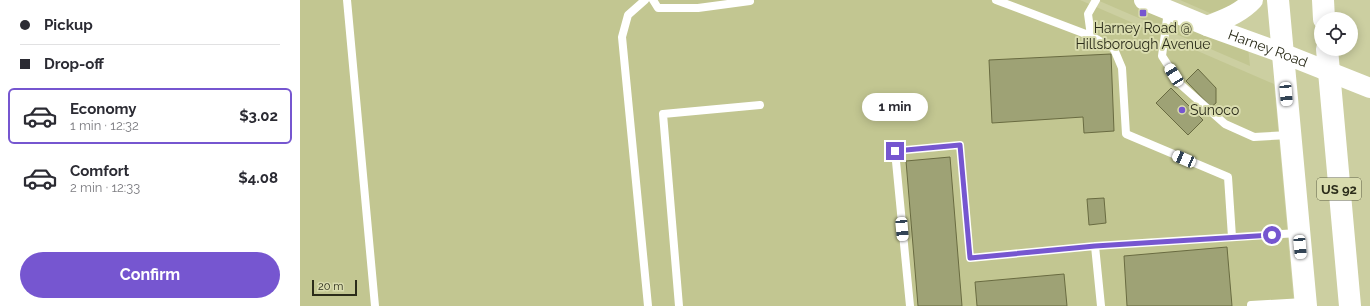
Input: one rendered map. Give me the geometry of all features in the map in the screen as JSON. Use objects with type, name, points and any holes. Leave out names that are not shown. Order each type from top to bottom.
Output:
[{"type":"main road","name":"US 92","points":[[1278,0],[1305,304]]},
{"type":"main road","points":[[1322,0],[1323,12]]},
{"type":"main road","name":"US 92","points":[[1328,56],[1350,306]]},
{"type":"street","name":"Harney Road","points":[[1144,0],[1207,26],[1282,53],[1370,88]]},
{"type":"street","points":[[1207,26],[1232,16],[1247,7],[1253,0]]},
{"type":"lane","points":[[347,0],[375,306]]},
{"type":"lane","points":[[645,0],[628,16],[622,37],[648,306]]},
{"type":"lane","points":[[653,0],[658,8],[698,8],[750,1]]},
{"type":"lane","points":[[996,0],[1091,36],[1114,49],[1122,68],[1126,134],[1228,177],[1232,237]]},
{"type":"lane","points":[[1091,36],[1088,14],[1096,0]]},
{"type":"lane","points":[[1168,10],[1162,56],[1180,84],[1225,124],[1254,137],[1290,135]]},
{"type":"lane","points":[[679,306],[663,114],[760,106]]},
{"type":"lane","points":[[910,306],[895,151],[960,145],[970,258],[1095,246],[1299,233]]},
{"type":"lane","points":[[1095,246],[1101,306]]},
{"type":"lane","points":[[1251,306],[1305,304]]},
{"type":"shaded area","points":[[300,0],[1080,0],[1274,84],[1294,306],[300,306]]},
{"type":"shaded area","points":[[1097,0],[1139,0],[1248,47],[1250,66]]},
{"type":"shaded area","points":[[1180,0],[1242,0],[1229,9],[1210,13]]},
{"type":"building","points":[[1111,54],[1114,131],[1084,133],[1083,117],[992,123],[989,60]]},
{"type":"building","points":[[1198,69],[1216,88],[1216,103],[1211,107],[1186,81]]},
{"type":"building","points":[[1171,88],[1203,120],[1188,135],[1156,103]]},
{"type":"building","points":[[950,157],[962,306],[918,306],[906,161]]},
{"type":"building","points":[[1104,198],[1106,223],[1089,225],[1087,199]]},
{"type":"building","points":[[1227,247],[1232,306],[1127,306],[1124,256]]},
{"type":"building","points":[[1064,274],[1067,306],[977,306],[975,282]]},
{"type":"place","name":"Harney Road @ Hillsborough Avenue","points":[[1143,13]]},
{"type":"place","name":"Sunoco","points":[[1182,110]]},
{"type":"route","points":[[895,151],[960,145],[970,258],[1095,246],[1272,235]]}]
